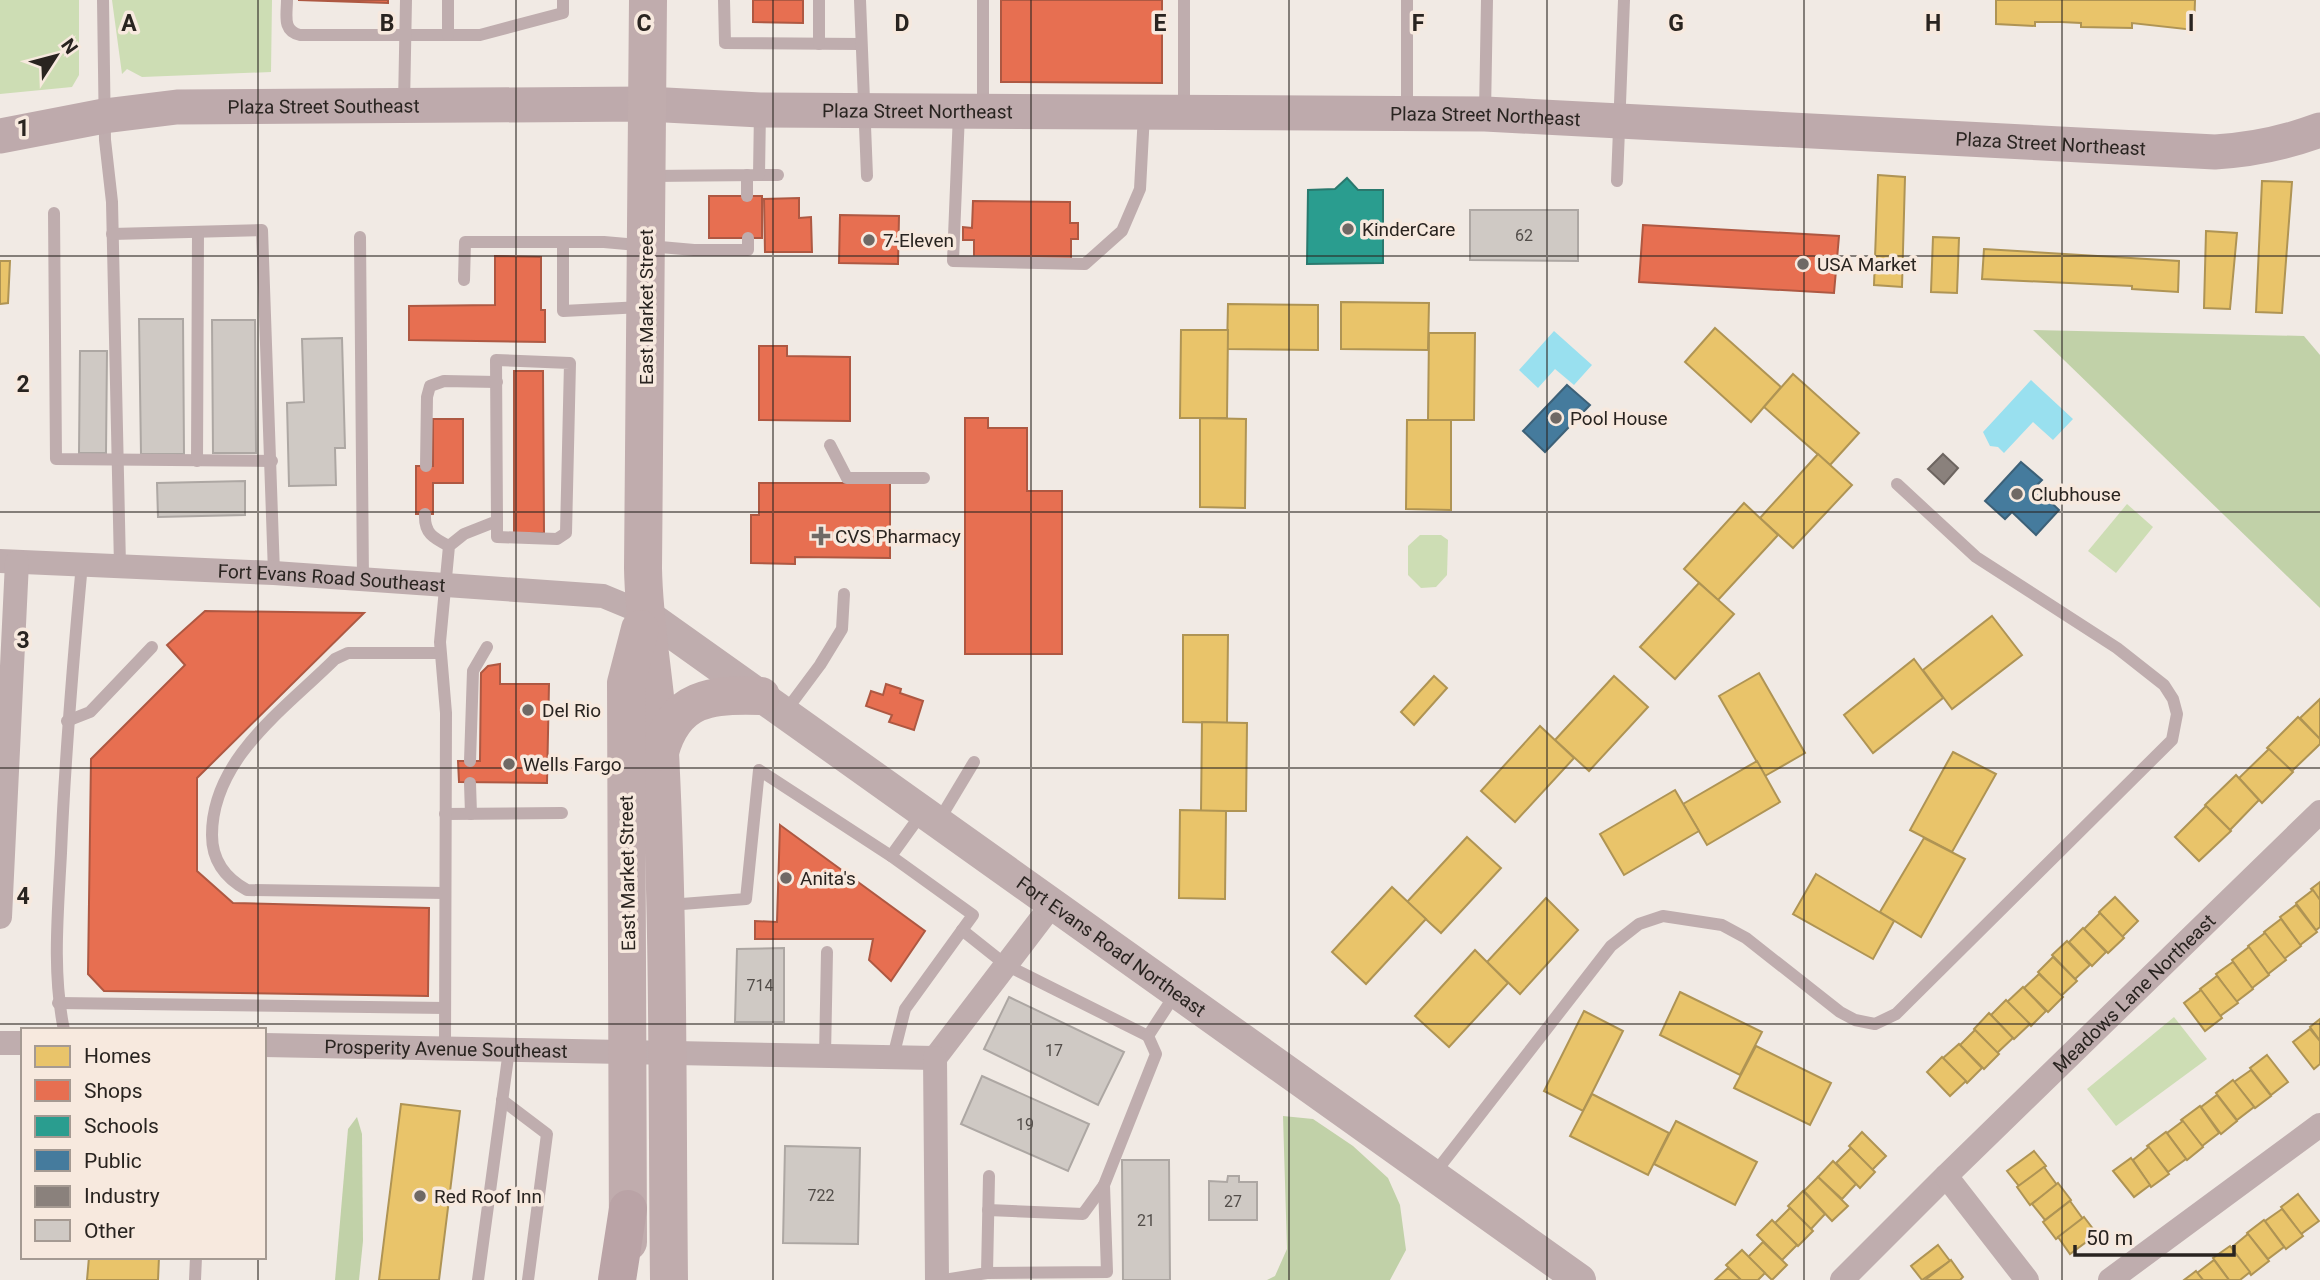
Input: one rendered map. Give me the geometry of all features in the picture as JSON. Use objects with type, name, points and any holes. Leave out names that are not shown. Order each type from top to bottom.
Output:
[{"type":"highway","points":[[617,1280],[628,1209]]},
{"type":"main road","name":"East Market Street","points":[[648,0],[644,613],[660,752],[665,905],[669,1280]]},
{"type":"main road","name":"Plaza Street Southeast","points":[[0,136],[104,116],[222,106],[647,104]]},
{"type":"main road","name":"Plaza Street Northeast","points":[[647,104],[760,110],[971,109],[1485,114],[2215,152],[2252,150],[2288,142],[2320,130]]},
{"type":"main road","name":"East Market Street","points":[[628,1280],[629,1052],[625,683],[644,613]]},
{"type":"main road","points":[[660,752],[667,727],[698,701],[714,696],[773,704]]},
{"type":"street","name":"Fort Evans Road Southeast","points":[[0,917],[8,562],[274,573],[603,596],[644,613]]},
{"type":"street","name":"Fort Evans Road Northeast","points":[[644,613],[1051,906],[1178,990],[1580,1280]]},
{"type":"street","name":"Meadows Lane Northeast","points":[[1842,1280],[2320,811]]},
{"type":"street","points":[[937,1280],[935,1058],[1051,906]]},
{"type":"street","points":[[0,1043],[21,1043]]},
{"type":"street","name":"Prosperity Avenue Southeast","points":[[266,1045],[629,1052]]},
{"type":"street","points":[[629,1052],[935,1058]]},
{"type":"street","points":[[2110,1280],[2320,1125]]},
{"type":"street","points":[[1946,1176],[2027,1280]]},
{"type":"lane","points":[[103,0],[104,116],[112,234],[120,566]]},
{"type":"lane","points":[[287,0],[287,26],[293,34],[448,35],[480,35],[563,13],[563,0]]},
{"type":"lane","points":[[404,107],[406,0]]},
{"type":"lane","points":[[448,0],[448,35]]},
{"type":"lane","points":[[724,0],[725,43],[860,44]]},
{"type":"lane","points":[[819,44],[820,0]]},
{"type":"lane","points":[[860,0],[862,111],[867,176]]},
{"type":"lane","points":[[984,0],[953,261],[1085,264],[1122,231],[1140,189],[1144,112]]},
{"type":"lane","points":[[1184,0],[1184,112]]},
{"type":"lane","points":[[1407,0],[1407,112]]},
{"type":"lane","points":[[1485,114],[1487,0]]},
{"type":"lane","points":[[1617,181],[1624,0]]},
{"type":"lane","points":[[747,196],[753,175],[760,110]]},
{"type":"lane","points":[[646,176],[778,175]]},
{"type":"lane","points":[[54,213],[56,459],[272,461]]},
{"type":"lane","points":[[112,234],[262,230],[274,573]]},
{"type":"lane","points":[[197,461],[198,232]]},
{"type":"lane","points":[[360,237],[363,581]]},
{"type":"lane","points":[[464,280],[465,242],[647,245],[748,250],[748,238]]},
{"type":"lane","points":[[563,244],[563,311],[646,307]]},
{"type":"lane","points":[[496,360],[570,363],[566,533],[557,539],[497,537],[497,521],[496,360]]},
{"type":"lane","points":[[426,466],[427,397],[430,387],[444,381],[497,382]]},
{"type":"lane","points":[[830,445],[846,478],[924,478]]},
{"type":"lane","points":[[1434,1175],[1590,971],[1611,946],[1639,924],[1663,916],[1689,917],[1722,925],[1776,960],[1840,1012],[1854,1020],[1875,1024],[1896,1014],[2172,740],[2177,714],[2173,699],[2164,685],[2117,648],[1976,557],[1897,484]]},
{"type":"lane","points":[[425,514],[424,525],[431,537],[449,546]]},
{"type":"lane","points":[[445,1048],[446,692],[440,653],[443,585],[449,546],[464,534],[497,521]]},
{"type":"lane","points":[[64,1028],[58,1003],[57,948],[67,721],[82,564]]},
{"type":"lane","points":[[773,704],[820,665],[842,629],[844,594]]},
{"type":"lane","points":[[67,721],[90,712],[152,647]]},
{"type":"lane","points":[[470,761],[473,671],[487,647]]},
{"type":"lane","points":[[440,653],[348,653],[335,659],[242,751],[229,770],[212,819],[212,845],[219,866],[230,881],[247,890],[444,893]]},
{"type":"lane","points":[[891,856],[930,818],[974,762]]},
{"type":"lane","points":[[665,905],[746,899],[759,770],[891,856],[973,915],[905,1009],[892,1057]]},
{"type":"lane","points":[[470,783],[471,814]]},
{"type":"lane","points":[[445,814],[562,813]]},
{"type":"lane","points":[[962,930],[1006,965],[1148,1036],[1156,1054],[1104,1185],[1083,1214],[988,1210]]},
{"type":"lane","points":[[825,1056],[827,952]]},
{"type":"lane","points":[[1148,1036],[1178,990]]},
{"type":"lane","points":[[58,1003],[445,1008]]},
{"type":"lane","points":[[478,1280],[509,1050]]},
{"type":"lane","points":[[502,1100],[547,1134],[528,1280]]},
{"type":"lane","points":[[986,1273],[989,1176]]},
{"type":"lane","points":[[944,1280],[986,1273],[1107,1272],[1104,1185]]},
{"type":"lane","points":[[195,1280],[196,1259]]},
{"type":"green space","points":[[0,0],[79,0],[79,75],[72,87],[0,94]]},
{"type":"green space","points":[[112,0],[272,0],[271,72],[142,77],[127,69],[122,74]]},
{"type":"green space","points":[[2033,330],[2304,336],[2320,355],[2320,608]]},
{"type":"green space","points":[[2127,504],[2153,527],[2116,573],[2088,551]]},
{"type":"green space","points":[[1420,535],[1441,535],[1448,540],[1447,575],[1436,587],[1421,588],[1408,575],[1408,546]]},
{"type":"green space","points":[[2174,1017],[2207,1059],[2116,1126],[2087,1089]]},
{"type":"green space","points":[[1283,1116],[1313,1119],[1353,1146],[1388,1178],[1400,1205],[1406,1250],[1390,1280],[1267,1280],[1275,1276],[1287,1249]]},
{"type":"green space","points":[[357,1117],[362,1134],[363,1241],[359,1280],[335,1280],[348,1129]]},
{"type":"water","points":[[1554,331],[1592,365],[1574,385],[1555,369],[1538,388],[1519,370]]},
{"type":"water","points":[[2031,380],[2073,419],[2053,440],[2033,422],[2004,453],[1998,447],[1990,446],[1983,432]]},
{"type":"building: Homes","points":[[1996,0],[2195,0],[2194,30],[2132,23],[2132,28],[2081,27],[2081,23],[2061,22],[2035,22],[2035,26],[1996,24]]},
{"type":"building: Homes","points":[[1878,175],[1905,177],[1902,287],[1874,285]]},
{"type":"building: Homes","points":[[2262,181],[2292,182],[2282,313],[2256,312]]},
{"type":"building: Homes","points":[[2206,231],[2237,233],[2230,309],[2204,308]]},
{"type":"building: Homes","points":[[1933,237],[1959,238],[1957,293],[1931,292]]},
{"type":"building: Homes","points":[[1984,249],[2179,261],[2178,292],[2132,289],[2132,286],[1982,279]]},
{"type":"building: Homes","points":[[0,261],[10,261],[8,303],[0,304]]},
{"type":"building: Homes","points":[[1341,302],[1429,303],[1428,350],[1341,349]]},
{"type":"building: Homes","points":[[1228,304],[1318,305],[1318,350],[1227,349]]},
{"type":"building: Homes","points":[[1715,328],[1781,387],[1751,422],[1685,362]]},
{"type":"building: Homes","points":[[1181,330],[1228,330],[1227,418],[1180,418]]},
{"type":"building: Homes","points":[[1429,333],[1475,333],[1474,420],[1428,420]]},
{"type":"building: Homes","points":[[1793,374],[1859,433],[1830,465],[1764,407]]},
{"type":"building: Homes","points":[[1200,418],[1246,419],[1245,508],[1200,507]]},
{"type":"building: Homes","points":[[1407,420],[1451,420],[1451,510],[1406,509]]},
{"type":"building: Homes","points":[[1818,454],[1852,485],[1793,548],[1760,518]]},
{"type":"building: Homes","points":[[1744,503],[1778,535],[1718,600],[1684,569]]},
{"type":"building: Homes","points":[[1699,583],[1734,614],[1675,679],[1640,647]]},
{"type":"building: Homes","points":[[1992,616],[2022,655],[1952,709],[1923,670]]},
{"type":"building: Homes","points":[[1183,635],[1228,635],[1227,723],[1183,722]]},
{"type":"building: Homes","points":[[1914,659],[1943,698],[1873,753],[1844,715]]},
{"type":"building: Homes","points":[[1759,673],[1805,753],[1765,776],[1719,696]]},
{"type":"building: Homes","points":[[1434,676],[1447,688],[1414,725],[1401,712]]},
{"type":"building: Homes","points":[[1614,676],[1648,707],[1589,771],[1555,740]]},
{"type":"building: Homes","points":[[2320,699],[2320,739],[2300,718]]},
{"type":"building: Homes","points":[[2298,717],[2320,739],[2320,744],[2292,771],[2267,748]]},
{"type":"building: Homes","points":[[1202,722],[1247,723],[1246,811],[1201,811]]},
{"type":"building: Homes","points":[[1540,726],[1574,758],[1515,822],[1481,791]]},
{"type":"building: Homes","points":[[2269,749],[2293,772],[2262,803],[2239,778]]},
{"type":"building: Homes","points":[[1953,752],[1996,774],[1952,852],[1910,830]]},
{"type":"building: Homes","points":[[1757,761],[1780,802],[1707,845],[1683,804]]},
{"type":"building: Homes","points":[[2236,775],[2259,800],[2230,830],[2205,805]]},
{"type":"building: Homes","points":[[1675,790],[1699,831],[1624,875],[1600,834]]},
{"type":"building: Homes","points":[[2206,806],[2231,831],[2199,861],[2175,837]]},
{"type":"building: Homes","points":[[1180,810],[1226,811],[1225,899],[1179,898]]},
{"type":"building: Homes","points":[[1467,837],[1501,868],[1441,933],[1407,902]]},
{"type":"building: Homes","points":[[1924,838],[1965,859],[1921,937],[1880,912]]},
{"type":"building: Homes","points":[[1816,874],[1894,921],[1873,959],[1793,914]]},
{"type":"building: Homes","points":[[2320,882],[2320,900],[2311,889]]},
{"type":"building: Homes","points":[[1392,887],[1426,919],[1366,984],[1332,952]]},
{"type":"building: Homes","points":[[2313,890],[2320,900],[2320,927],[2316,930],[2296,903]]},
{"type":"building: Homes","points":[[2115,897],[2138,921],[2122,937],[2099,912]]},
{"type":"building: Homes","points":[[1546,898],[1578,930],[1520,994],[1487,962]]},
{"type":"building: Homes","points":[[2296,905],[2317,932],[2300,945],[2280,917]]},
{"type":"building: Homes","points":[[2100,913],[2124,938],[2108,953],[2084,929]]},
{"type":"building: Homes","points":[[2281,919],[2301,946],[2284,959],[2264,932]]},
{"type":"building: Homes","points":[[2083,928],[2106,952],[2092,966],[2069,942]]},
{"type":"building: Homes","points":[[2265,933],[2286,960],[2268,974],[2248,946]]},
{"type":"building: Homes","points":[[2067,941],[2090,965],[2075,979],[2052,955]]},
{"type":"building: Homes","points":[[2249,947],[2269,975],[2252,988],[2232,960]]},
{"type":"building: Homes","points":[[1475,950],[1508,983],[1449,1047],[1415,1016]]},
{"type":"building: Homes","points":[[2053,957],[2077,981],[2061,996],[2038,972]]},
{"type":"building: Homes","points":[[2233,962],[2253,989],[2236,1002],[2216,974]]},
{"type":"building: Homes","points":[[2039,974],[2063,997],[2048,1012],[2024,988]]},
{"type":"building: Homes","points":[[2217,976],[2238,1003],[2220,1016],[2200,989]]},
{"type":"building: Homes","points":[[2023,987],[2046,1011],[2031,1026],[2007,1002]]},
{"type":"building: Homes","points":[[2201,990],[2222,1018],[2205,1031],[2184,1003]]},
{"type":"building: Homes","points":[[1680,992],[1762,1032],[1740,1075],[1660,1035]]},
{"type":"building: Homes","points":[[2006,1000],[2030,1024],[2014,1039],[1991,1015]]},
{"type":"building: Homes","points":[[1584,1011],[1623,1031],[1583,1111],[1544,1091]]},
{"type":"building: Homes","points":[[1989,1013],[2013,1038],[1997,1053],[1974,1029]]},
{"type":"building: Homes","points":[[2320,1019],[2320,1041],[2310,1027]]},
{"type":"building: Homes","points":[[2310,1029],[2320,1041],[2320,1064],[2314,1069],[2293,1042]]},
{"type":"building: Homes","points":[[1975,1030],[1999,1054],[1984,1069],[1960,1045]]},
{"type":"building: Homes","points":[[1959,1044],[1982,1068],[1967,1083],[1943,1058]]},
{"type":"building: Homes","points":[[1756,1046],[1831,1083],[1810,1125],[1734,1088]]},
{"type":"building: Homes","points":[[2267,1055],[2288,1082],[2271,1095],[2250,1068]]},
{"type":"building: Homes","points":[[1942,1057],[1966,1081],[1950,1096],[1927,1072]]},
{"type":"building: Homes","points":[[2251,1070],[2271,1096],[2255,1108],[2234,1082]]},
{"type":"building: Homes","points":[[2233,1080],[2254,1107],[2237,1120],[2216,1093]]},
{"type":"building: Homes","points":[[1592,1094],[1669,1133],[1648,1175],[1570,1136]]},
{"type":"building: Homes","points":[[2217,1095],[2237,1121],[2221,1134],[2201,1107]]},
{"type":"building: Homes","name":"Red Roof Inn","points":[[401,1104],[460,1111],[439,1280],[379,1280]]},
{"type":"building: Homes","points":[[2200,1106],[2219,1133],[2202,1146],[2181,1120]]},
{"type":"building: Homes","points":[[1676,1121],[1757,1162],[1735,1205],[1654,1164]]},
{"type":"building: Homes","points":[[2183,1121],[2203,1147],[2187,1160],[2167,1133]]},
{"type":"building: Homes","points":[[1862,1132],[1886,1156],[1872,1170],[1849,1146]]},
{"type":"building: Homes","points":[[2166,1132],[2186,1159],[2168,1172],[2147,1146]]},
{"type":"building: Homes","points":[[2149,1147],[2169,1174],[2151,1187],[2133,1160]]},
{"type":"building: Homes","points":[[1851,1148],[1875,1172],[1860,1188],[1836,1163]]},
{"type":"building: Homes","points":[[2034,1151],[2046,1166],[2019,1186],[2007,1171]]},
{"type":"building: Homes","points":[[2131,1158],[2150,1185],[2134,1197],[2113,1171]]},
{"type":"building: Homes","points":[[1833,1161],[1856,1184],[1842,1199],[1818,1177]]},
{"type":"building: Homes","points":[[2044,1167],[2057,1185],[2030,1205],[2017,1187]]},
{"type":"building: Homes","points":[[1818,1177],[1848,1206],[1832,1221],[1804,1191]]},
{"type":"building: Homes","points":[[2058,1183],[2071,1200],[2045,1220],[2032,1204]]},
{"type":"building: Homes","points":[[1803,1191],[1825,1214],[1811,1229],[1788,1206]]},
{"type":"building: Homes","points":[[2298,1194],[2319,1221],[2301,1234],[2281,1207]]},
{"type":"building: Homes","points":[[2070,1201],[2083,1219],[2056,1239],[2043,1222]]},
{"type":"building: Homes","points":[[1790,1208],[1813,1231],[1798,1246],[1775,1223]]},
{"type":"building: Homes","points":[[2282,1209],[2303,1236],[2286,1249],[2265,1221]]},
{"type":"building: Homes","points":[[2084,1217],[2097,1234],[2070,1254],[2058,1237]]},
{"type":"building: Homes","points":[[1772,1220],[1797,1245],[1782,1260],[1757,1235]]},
{"type":"building: Homes","points":[[2264,1220],[2284,1247],[2268,1259],[2247,1233]]},
{"type":"building: Homes","points":[[2248,1234],[2269,1261],[2251,1275],[2231,1248]]},
{"type":"building: Homes","points":[[1763,1242],[1787,1265],[1772,1280],[1748,1257]]},
{"type":"building: Homes","points":[[1938,1245],[1950,1261],[1922,1280],[1911,1266]]},
{"type":"building: Homes","points":[[2230,1246],[2250,1272],[2240,1280],[2229,1280],[2213,1258]]},
{"type":"building: Homes","points":[[1742,1250],[1765,1273],[1758,1280],[1741,1280],[1726,1265]]},
{"type":"building: Homes","points":[[89,1259],[159,1259],[158,1280],[87,1280]]},
{"type":"building: Homes","points":[[1951,1260],[1963,1277],[1960,1280],[1925,1280]]},
{"type":"building: Homes","points":[[2214,1260],[2229,1280],[2203,1280],[2197,1273]]},
{"type":"building: Homes","points":[[1728,1268],[1741,1280],[1715,1280]]},
{"type":"building: Homes","points":[[2196,1271],[2203,1280],[2184,1280]]},
{"type":"building: Shops","points":[[298,0],[388,0],[388,3]]},
{"type":"building: Shops","points":[[753,0],[803,0],[803,23],[753,22]]},
{"type":"building: Shops","points":[[1001,0],[1162,0],[1162,83],[1001,82]]},
{"type":"building: Shops","points":[[709,196],[762,196],[762,238],[709,238]]},
{"type":"building: Shops","points":[[799,198],[799,218],[811,217],[812,252],[765,252],[764,199]]},
{"type":"building: Shops","points":[[973,201],[1070,202],[1070,223],[1078,223],[1078,239],[1071,239],[1071,260],[974,259],[974,240],[963,240],[963,227],[972,228]]},
{"type":"building: Shops","name":"7-Eleven","points":[[840,215],[899,216],[898,264],[839,263]]},
{"type":"building: Shops","points":[[1643,225],[1839,236],[1834,293],[1639,282]]},
{"type":"building: Shops","points":[[495,256],[541,257],[541,310],[545,310],[545,342],[409,340],[409,306],[495,305]]},
{"type":"building: Shops","points":[[759,346],[787,346],[787,356],[850,357],[850,421],[759,420]]},
{"type":"building: Shops","points":[[514,371],[543,371],[544,533],[514,533]]},
{"type":"building: Shops","points":[[965,418],[988,418],[988,428],[1027,428],[1027,491],[1062,491],[1062,654],[965,654]]},
{"type":"building: Shops","points":[[433,419],[463,419],[463,483],[433,483],[433,514],[416,514],[416,466],[433,466]]},
{"type":"building: Shops","name":"CVS Pharmacy","points":[[759,483],[890,483],[890,558],[795,557],[795,564],[751,563],[751,515],[759,515]]},
{"type":"building: Shops","points":[[205,611],[364,613],[197,778],[197,871],[233,903],[429,908],[428,996],[104,991],[88,974],[91,759],[185,665],[167,645]]},
{"type":"building: Shops","points":[[500,664],[500,684],[549,684],[547,783],[459,782],[458,761],[480,761],[481,673],[488,666]]},
{"type":"building: Shops","points":[[886,684],[901,689],[900,693],[923,701],[914,730],[889,722],[892,715],[866,706],[871,691],[883,695]]},
{"type":"building: Shops","points":[[780,825],[925,931],[891,981],[869,960],[873,939],[755,939],[755,921],[777,922]]},
{"type":"building: Schools","points":[[1347,178],[1358,190],[1383,190],[1383,263],[1307,264],[1308,190],[1335,189]]},
{"type":"building: Public","name":"Pool House","points":[[1567,385],[1590,405],[1545,452],[1523,431]]},
{"type":"building: Public","name":"Clubhouse","points":[[2021,462],[2042,480],[2035,487],[2059,510],[2036,535],[2012,512],[2005,519],[1985,501]]},
{"type":"building: Industry","points":[[1943,454],[1958,468],[1944,484],[1928,469]]},
{"type":"building: Other","points":[[1470,210],[1578,210],[1578,261],[1470,260]]},
{"type":"building: Other","points":[[139,319],[183,319],[184,454],[141,454]]},
{"type":"building: Other","points":[[212,320],[255,320],[256,453],[213,453]]},
{"type":"building: Other","points":[[342,338],[345,448],[335,448],[336,485],[289,486],[287,403],[304,402],[302,339]]},
{"type":"building: Other","points":[[80,351],[107,351],[106,453],[79,453]]},
{"type":"building: Other","points":[[245,481],[245,515],[158,517],[157,483]]},
{"type":"building: Other","points":[[784,948],[784,1022],[735,1022],[737,949]]},
{"type":"building: Other","points":[[1009,997],[1124,1052],[1098,1105],[984,1049]]},
{"type":"building: Other","points":[[982,1076],[1089,1124],[1068,1171],[961,1124]]},
{"type":"building: Other","points":[[785,1146],[860,1148],[858,1244],[783,1243]]},
{"type":"building: Other","points":[[1122,1160],[1169,1160],[1170,1280],[1123,1280]]},
{"type":"building: Other","points":[[1228,1176],[1239,1176],[1239,1182],[1257,1182],[1257,1220],[1209,1220],[1209,1181],[1227,1182]]},
{"type":"place","name":"KinderCare","points":[[1348,229]]},
{"type":"place","name":"7-Eleven","points":[[869,240]]},
{"type":"place","name":"USA Market","points":[[1803,264]]},
{"type":"place","name":"Pool House","points":[[1556,418]]},
{"type":"place","name":"Clubhouse","points":[[2017,494]]},
{"type":"place","name":"CVS Pharmacy","points":[[821,536]]},
{"type":"place","name":"Del Rio","points":[[528,710]]},
{"type":"place","name":"Wells Fargo","points":[[509,764]]},
{"type":"place","name":"Anita's","points":[[786,878]]},
{"type":"place","name":"Red Roof Inn","points":[[420,1196]]}]
